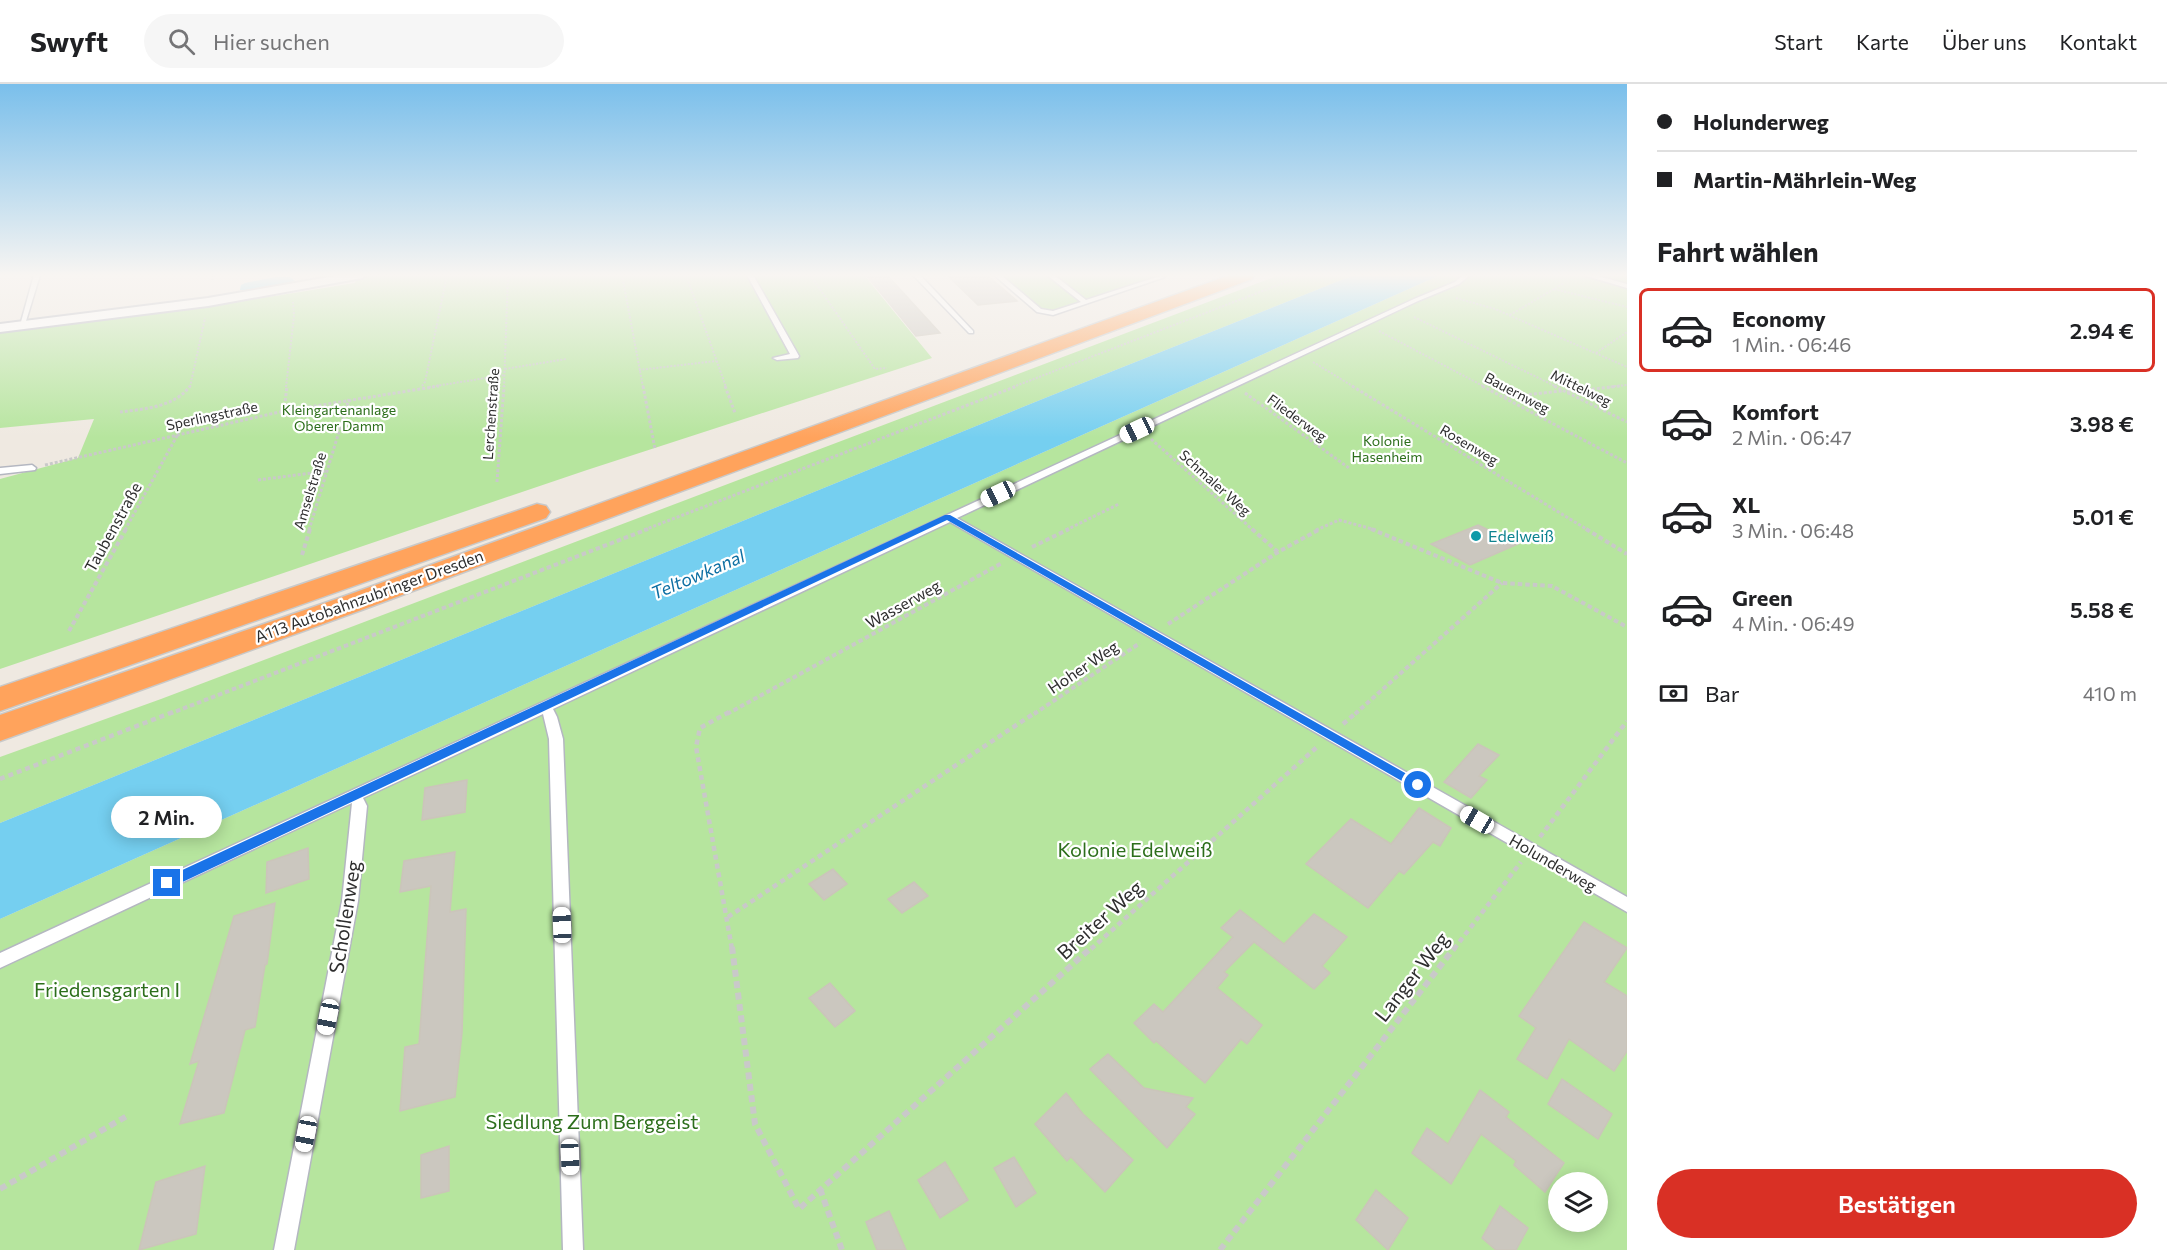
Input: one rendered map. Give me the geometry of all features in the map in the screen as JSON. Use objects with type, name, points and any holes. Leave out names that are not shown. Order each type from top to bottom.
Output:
[{"type":"highway","points":[[696,455],[1051,329]]},
{"type":"highway","name":"A113 Autobahnzubringer Dresden","points":[[0,728],[684,482],[1098,329]]},
{"type":"highway","points":[[0,699],[618,483]]},
{"type":"lane","points":[[777,358],[795,356],[780,329]]},
{"type":"lane","points":[[0,961],[948,517],[1355,329]]},
{"type":"lane","points":[[0,471],[32,468]]},
{"type":"lane","name":"Holunderweg","points":[[948,517],[1627,905]]},
{"type":"lane","points":[[545,706],[551,717],[556,739],[573,1250]]},
{"type":"lane","name":"Schollenweg","points":[[284,1250],[350,901],[360,806],[355,796]]},
{"type":"path","points":[[120,412],[164,403],[185,394],[190,387],[202,329]]},
{"type":"path","points":[[284,411],[293,329]]},
{"type":"path","points":[[418,388],[425,382],[436,329]]},
{"type":"path","name":"Lerchenstraße","points":[[497,482],[507,329]]},
{"type":"path","points":[[632,329],[655,449]]},
{"type":"path","points":[[705,329],[735,413]]},
{"type":"path","points":[[848,329],[875,369],[887,368]]},
{"type":"path","points":[[0,779],[1163,329]]},
{"type":"path","name":"Bauernweg","points":[[1373,329],[1627,463]]},
{"type":"path","name":"Mittelweg","points":[[1436,329],[1627,422]]},
{"type":"path","points":[[1543,329],[1627,368]]},
{"type":"path","points":[[1596,353],[1627,332]]},
{"type":"path","name":"Rosenweg","points":[[1299,356],[1306,358],[1627,554]]},
{"type":"path","points":[[506,369],[566,360]]},
{"type":"path","points":[[639,369],[716,361]]},
{"type":"path","name":"Sperlingstraße","points":[[32,468],[284,411],[505,375]]},
{"type":"path","points":[[1503,397],[1627,385]]},
{"type":"path","name":"Fliederweg","points":[[1231,387],[1239,389],[1349,468]]},
{"type":"path","name":"Amselstraße","points":[[302,555],[349,399]]},
{"type":"path","name":"Schmaler Weg","points":[[1137,430],[1146,435],[1278,552]]},
{"type":"path","name":"Taubenstraße","points":[[69,631],[178,434]]},
{"type":"path","points":[[258,480],[327,471]]},
{"type":"path","name":"Wasserweg","points":[[728,917],[696,747],[700,728],[1016,555],[1119,504]]},
{"type":"path","name":"Hoher Weg","points":[[728,917],[1278,552],[1308,534],[1339,520],[1383,532],[1502,583]]},
{"type":"path","points":[[1502,583],[1552,586],[1627,627]]},
{"type":"path","name":"Breiter Weg","points":[[728,917],[755,1124],[800,1209],[1502,583]]},
{"type":"path","name":"Langer Weg","points":[[1220,1250],[1627,721]]},
{"type":"path","points":[[0,1189],[127,1116]]},
{"type":"path","points":[[820,1189],[842,1250]]},
{"type":"green space","name":"Kleingartenanlage Oberer Damm","points":[[0,329],[909,329],[932,358],[587,470],[0,669],[0,479],[78,458],[94,419],[0,428]]},
{"type":"green space","points":[[1136,329],[1217,329],[0,823],[0,757],[161,699]]},
{"type":"green space","name":"Kolonie Edelweiß","points":[[1318,329],[1627,329],[1627,1250],[0,1250],[0,919]]},
{"type":"water","name":"Teltowkanal","points":[[1217,329],[1318,329],[0,919],[0,823]]},
{"type":"building","points":[[911,329],[937,329],[940,333],[916,336]]},
{"type":"building","name":"Edelweiß","points":[[1478,525],[1518,544],[1470,565],[1431,544]]},
{"type":"building","points":[[1478,744],[1499,755],[1479,776],[1487,780],[1471,798],[1444,782]]},
{"type":"building","points":[[467,780],[465,812],[422,820],[425,788]]},
{"type":"building","points":[[1419,808],[1451,828],[1440,846],[1433,842],[1404,874],[1399,871],[1368,908],[1306,864],[1351,819],[1391,844]]},
{"type":"building","points":[[308,848],[309,879],[266,893],[267,862]]},
{"type":"building","points":[[455,852],[450,912],[466,909],[462,1033],[455,1097],[400,1111],[405,1047],[419,1044],[431,886],[400,892],[404,861]]},
{"type":"building","points":[[833,869],[847,884],[824,900],[809,884]]},
{"type":"building","points":[[914,882],[928,896],[902,913],[888,899]]},
{"type":"building","points":[[275,903],[267,964],[255,1027],[245,1030],[224,1113],[180,1124],[199,1061],[190,1064],[234,916]]},
{"type":"building","points":[[1240,910],[1284,944],[1314,914],[1347,937],[1322,966],[1330,973],[1314,989],[1254,942],[1224,972],[1228,975],[1217,988],[1262,1025],[1247,1044],[1241,1039],[1205,1083],[1156,1041],[1154,1043],[1134,1023],[1154,1004],[1163,1012],[1233,937],[1221,928]]},
{"type":"building","points":[[1584,922],[1627,948],[1604,982],[1627,996],[1627,1051],[1614,1071],[1569,1039],[1547,1079],[1517,1059],[1536,1028],[1519,1016]]},
{"type":"building","points":[[830,983],[855,1011],[835,1027],[809,998]]},
{"type":"building","points":[[1108,1054],[1144,1088],[1193,1098],[1186,1107],[1195,1114],[1167,1148],[1090,1069]]},
{"type":"building","points":[[1562,1079],[1612,1114],[1598,1139],[1548,1104]]},
{"type":"building","points":[[1480,1090],[1509,1112],[1506,1117],[1564,1163],[1558,1172],[1548,1172],[1548,1187],[1545,1192],[1514,1165],[1516,1161],[1481,1134],[1451,1184],[1412,1153],[1427,1128],[1448,1144]]},
{"type":"building","points":[[1066,1093],[1083,1114],[1133,1160],[1105,1192],[1071,1157],[1067,1161],[1035,1124]]},
{"type":"building","points":[[449,1146],[449,1191],[421,1198],[421,1155]]},
{"type":"building","points":[[1014,1157],[1036,1193],[1016,1207],[994,1168]]},
{"type":"building","points":[[945,1162],[968,1200],[940,1218],[918,1180]]},
{"type":"building","points":[[205,1166],[196,1234],[139,1250],[156,1182]]},
{"type":"building","points":[[1376,1190],[1408,1218],[1388,1250],[1356,1220]]},
{"type":"building","points":[[1500,1206],[1528,1228],[1516,1250],[1496,1250],[1482,1238]]},
{"type":"building","points":[[889,1211],[906,1250],[877,1250],[866,1222]]},
{"type":"place","name":"Edelweiß","points":[[1476,536]]},
{"type":"route","points":[[167,883],[948,517],[1418,785]]},
{"type":"park label","name":"Kolonie Hasenheim","points":[[1387,450]]},
{"type":"park label","name":"Friedensgarten I","points":[[107,990]]},
{"type":"park label","name":"Siedlung Zum Berggeist","points":[[592,1122]]}]
